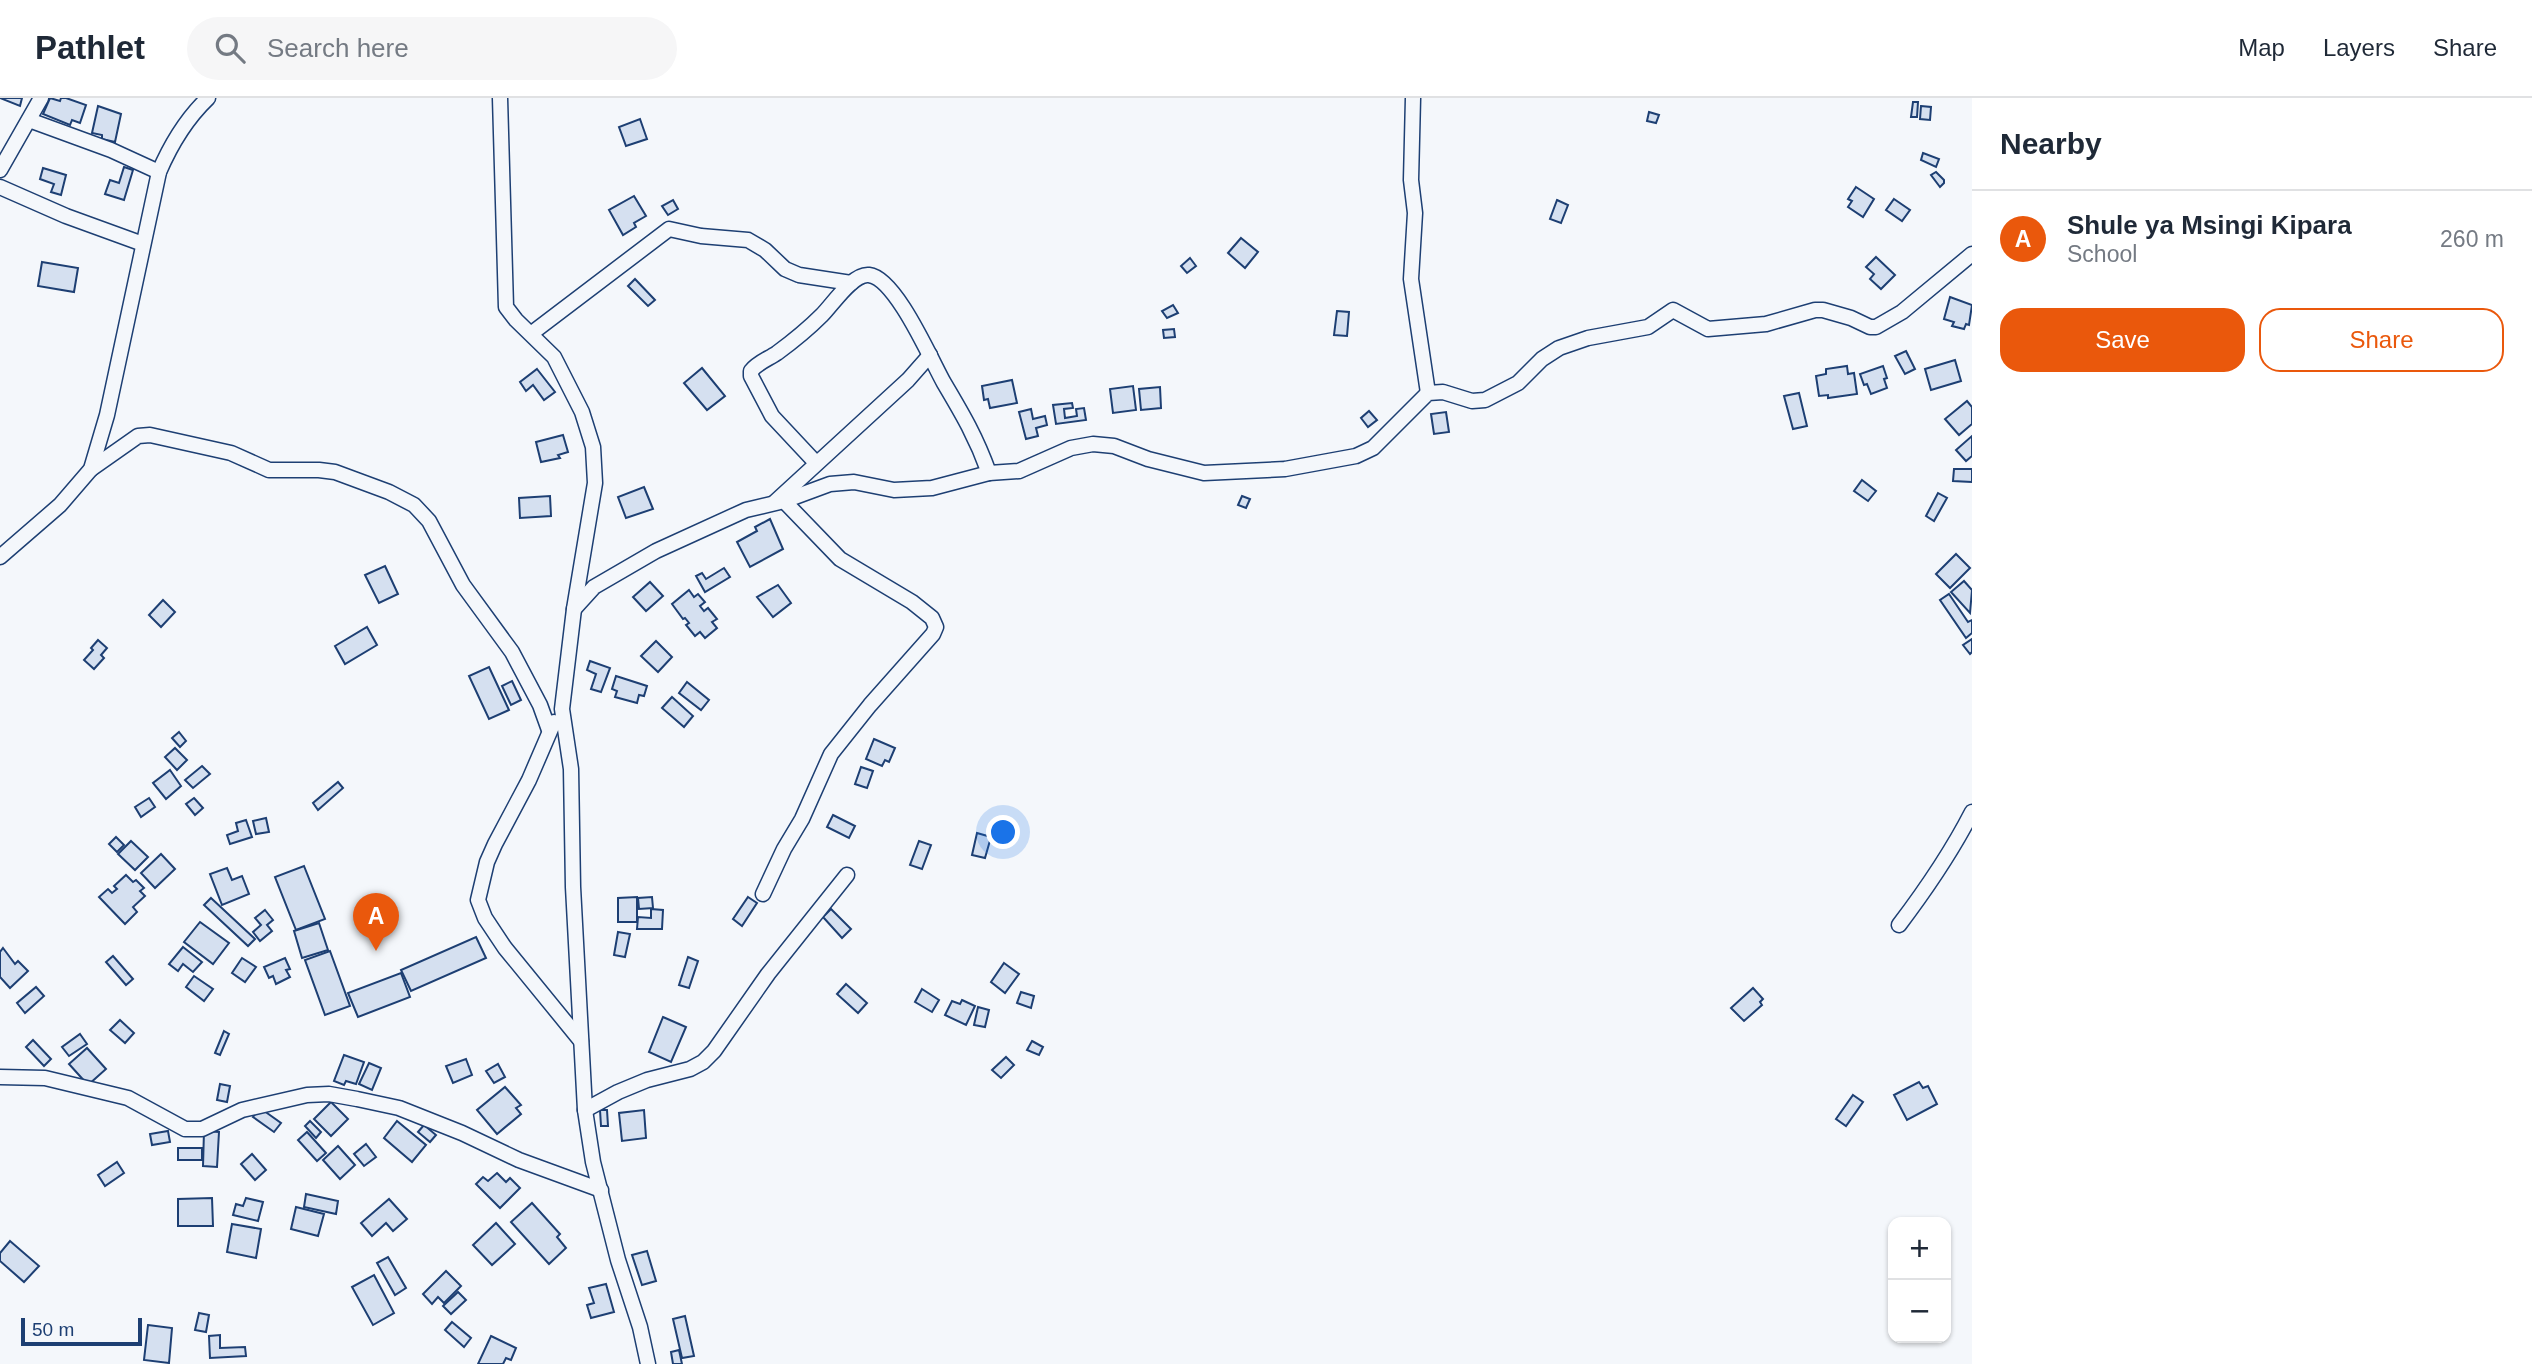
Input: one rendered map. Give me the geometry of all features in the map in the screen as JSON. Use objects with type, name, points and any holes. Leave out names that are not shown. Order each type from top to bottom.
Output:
[{"type":"street","points":[[0,170],[41,98]]},
{"type":"street","points":[[91,469],[107,415],[159,173],[170,147],[208,98]]},
{"type":"street","points":[[500,98],[506,307],[554,357],[582,412],[593,447],[595,483],[574,609],[562,709],[570,769],[573,887],[585,1110],[590,1150],[648,1364]]},
{"type":"street","points":[[1413,98],[1411,180],[1415,213],[1411,279],[1428,393]]},
{"type":"street","points":[[29,120],[111,150],[159,173]]},
{"type":"street","points":[[0,187],[66,216],[143,244]]},
{"type":"street","points":[[532,333],[669,229],[701,236],[748,240],[765,250],[785,269],[799,275],[851,283]]},
{"type":"street","points":[[574,609],[594,587],[656,551],[739,513],[830,484],[864,482],[894,490],[945,486],[989,473],[1019,471],[1071,448],[1093,444],[1114,446],[1148,459],[1204,473],[1251,472],[1318,464],[1368,451],[1428,393],[1443,391],[1472,401],[1485,400],[1518,383],[1542,359],[1559,348],[1588,338],[1644,329],[1672,310],[1708,329],[1766,324],[1815,310],[1823,310],[1876,327],[1902,312],[1972,254]]},
{"type":"street","points":[[816,463],[772,416],[751,376],[751,371],[821,317],[851,283],[865,275],[881,280],[907,313],[963,412],[989,473]]},
{"type":"street","points":[[779,502],[816,463],[908,380],[930,355]]},
{"type":"street","points":[[0,557],[60,505],[91,469],[138,436],[150,435],[230,453],[270,470],[335,472],[389,492],[414,505],[429,521],[463,585],[512,652],[540,705],[549,730]]},
{"type":"street","points":[[763,894],[784,849],[802,819],[831,754],[933,634],[936,626],[932,618],[912,602],[841,559],[779,502]]},
{"type":"street","points":[[562,709],[549,730],[529,780],[487,862],[478,900],[485,918],[505,948],[581,1041]]},
{"type":"street","points":[[1899,925],[1929,887],[1972,812]]},
{"type":"street","points":[[585,1110],[647,1080],[690,1069],[703,1062],[714,1051],[768,974],[847,875]]},
{"type":"street","points":[[0,1077],[45,1079],[128,1098],[185,1129],[202,1129],[243,1110],[307,1095],[329,1094],[357,1098],[399,1108],[444,1125],[519,1160],[601,1190]]},
{"type":"building","points":[[0,98],[22,98],[20,106]]},
{"type":"building","points":[[50,98],[60,101],[61,98],[66,98],[86,105],[80,123],[72,120],[70,125],[43,114]]},
{"type":"building","points":[[1913,102],[1918,102],[1917,117],[1911,117]]},
{"type":"building","points":[[98,106],[121,114],[115,142],[92,133]]},
{"type":"building","points":[[1921,106],[1931,107],[1930,120],[1920,119]]},
{"type":"building","points":[[1649,112],[1659,115],[1656,123],[1647,121]]},
{"type":"building","points":[[640,119],[647,139],[626,146],[619,127]]},
{"type":"building","points":[[1923,153],[1939,159],[1936,167],[1921,160]]},
{"type":"building","points":[[124,167],[133,170],[124,200],[105,194],[110,180],[119,183]]},
{"type":"building","points":[[43,168],[66,175],[61,195],[51,192],[54,184],[40,179]]},
{"type":"building","points":[[1936,172],[1944,180],[1940,187],[1931,175]]},
{"type":"building","points":[[1856,187],[1874,199],[1863,217],[1848,207],[1852,201],[1848,199]]},
{"type":"building","points":[[634,196],[646,216],[634,223],[636,227],[623,235],[609,210]]},
{"type":"building","points":[[1894,199],[1910,210],[1902,221],[1886,210]]},
{"type":"building","points":[[673,200],[678,209],[668,215],[662,206]]},
{"type":"building","points":[[1557,200],[1568,205],[1561,223],[1550,219]]},
{"type":"building","points":[[1241,238],[1258,252],[1245,268],[1228,253]]},
{"type":"building","points":[[1876,257],[1895,275],[1881,289],[1870,279],[1874,274],[1866,267]]},
{"type":"building","points":[[1190,258],[1196,266],[1187,273],[1181,266]]},
{"type":"building","points":[[42,262],[78,268],[74,292],[38,286]]},
{"type":"building","points":[[635,279],[655,300],[648,306],[628,286]]},
{"type":"building","points":[[1950,297],[1972,305],[1969,325],[1966,324],[1964,329],[1952,326],[1954,322],[1944,319]]},
{"type":"building","points":[[1173,305],[1178,313],[1167,318],[1162,311]]},
{"type":"building","points":[[1337,311],[1349,312],[1347,336],[1334,335]]},
{"type":"building","points":[[1174,329],[1175,337],[1164,338],[1163,330]]},
{"type":"building","points":[[1906,351],[1915,369],[1905,374],[1895,356]]},
{"type":"building","points":[[1955,360],[1961,381],[1931,390],[1925,369]]},
{"type":"building","points":[[1847,366],[1848,374],[1854,373],[1857,394],[1828,398],[1828,395],[1819,396],[1816,376],[1826,374],[1826,369]]},
{"type":"building","points":[[1883,366],[1887,388],[1871,394],[1860,374]]},
{"type":"building","points":[[702,368],[725,396],[707,410],[684,383]]},
{"type":"building","points":[[537,369],[555,392],[544,400],[533,385],[526,391],[520,382]]},
{"type":"building","points":[[1012,380],[1017,403],[990,408],[988,399],[984,400],[982,386]]},
{"type":"building","points":[[1133,386],[1136,410],[1113,413],[1110,389]]},
{"type":"building","points":[[1160,387],[1161,408],[1141,410],[1139,389]]},
{"type":"building","points":[[1799,393],[1807,426],[1793,429],[1784,396]]},
{"type":"building","points":[[1967,401],[1972,407],[1972,424],[1959,435],[1945,419]]},
{"type":"building","points":[[1072,403],[1073,408],[1064,409],[1065,418],[1077,416],[1076,409],[1084,408],[1086,420],[1056,424],[1053,405]]},
{"type":"building","points":[[1031,409],[1033,419],[1045,416],[1047,425],[1036,428],[1038,436],[1026,439],[1019,412]]},
{"type":"building","points":[[1369,411],[1377,420],[1368,427],[1361,418]]},
{"type":"building","points":[[1446,412],[1449,432],[1434,434],[1431,414]]},
{"type":"building","points":[[563,435],[568,452],[558,455],[560,458],[541,462],[536,442]]},
{"type":"building","points":[[1972,436],[1972,456],[1966,461],[1956,450]]},
{"type":"building","points":[[1954,469],[1972,469],[1972,482],[1953,481]]},
{"type":"building","points":[[1862,480],[1876,491],[1868,501],[1854,491]]},
{"type":"building","points":[[644,487],[653,509],[626,518],[618,497]]},
{"type":"building","points":[[1938,493],[1947,498],[1934,521],[1926,516]]},
{"type":"building","points":[[550,496],[551,516],[520,518],[519,498]]},
{"type":"building","points":[[1242,496],[1250,499],[1246,508],[1238,505]]},
{"type":"building","points":[[770,519],[783,549],[750,567],[737,542],[757,531],[755,527]]},
{"type":"building","points":[[1956,554],[1970,568],[1950,588],[1936,574]]},
{"type":"building","points":[[385,566],[398,594],[379,603],[365,575]]},
{"type":"building","points":[[724,568],[730,577],[705,592],[696,576],[702,573],[706,579]]},
{"type":"building","points":[[1964,581],[1972,590],[1970,613],[1951,592]]},
{"type":"building","points":[[650,582],[663,596],[646,611],[633,597]]},
{"type":"building","points":[[778,585],[791,603],[773,617],[757,597]]},
{"type":"building","points":[[689,590],[694,597],[698,594],[705,602],[700,606],[704,611],[708,608],[717,619],[712,622],[717,628],[705,638],[700,632],[695,636],[686,625],[689,623],[672,604]]},
{"type":"building","points":[[1949,594],[1968,622],[1972,620],[1972,633],[1966,638],[1940,600]]},
{"type":"building","points":[[163,600],[175,612],[161,627],[149,615]]},
{"type":"building","points":[[367,627],[377,645],[345,664],[335,646]]},
{"type":"building","points":[[1972,639],[1972,652],[1970,654],[1963,645]]},
{"type":"building","points":[[98,640],[107,648],[101,655],[104,658],[94,669],[84,660]]},
{"type":"building","points":[[656,641],[672,657],[658,672],[641,656]]},
{"type":"building","points":[[590,661],[610,668],[601,692],[591,689],[596,674],[587,670]]},
{"type":"building","points":[[489,667],[509,710],[489,719],[469,676]]},
{"type":"building","points":[[616,676],[647,686],[644,696],[639,695],[637,703],[615,697],[617,691],[612,689]]},
{"type":"building","points":[[512,681],[521,700],[511,705],[502,686]]},
{"type":"building","points":[[687,682],[709,700],[701,710],[679,693]]},
{"type":"building","points":[[672,697],[693,716],[684,727],[662,708]]},
{"type":"building","points":[[179,732],[186,741],[180,747],[172,738]]},
{"type":"building","points":[[874,739],[895,748],[889,762],[885,760],[882,766],[866,759]]},
{"type":"building","points":[[175,748],[187,760],[177,770],[165,757]]},
{"type":"building","points":[[202,766],[210,774],[193,788],[185,780]]},
{"type":"building","points":[[861,767],[873,771],[867,788],[855,784]]},
{"type":"building","points":[[170,770],[181,786],[166,799],[153,783]]},
{"type":"building","points":[[338,782],[343,788],[318,810],[313,803]]},
{"type":"building","points":[[149,798],[155,807],[141,817],[135,807]]},
{"type":"building","points":[[194,798],[203,808],[195,815],[186,804]]},
{"type":"building","points":[[833,815],[855,826],[849,838],[827,827]]},
{"type":"building","points":[[266,818],[269,832],[256,834],[253,821]]},
{"type":"building","points":[[246,820],[252,837],[230,844],[227,835],[238,831],[236,823]]},
{"type":"building","points":[[977,833],[991,837],[985,858],[972,855]]},
{"type":"building","points":[[116,837],[124,845],[117,852],[109,844]]},
{"type":"building","points":[[131,841],[148,857],[135,870],[118,854]]},
{"type":"building","points":[[919,841],[931,845],[922,869],[910,865]]},
{"type":"building","points":[[161,854],[175,869],[155,888],[141,873]]},
{"type":"building","points":[[304,866],[325,919],[296,930],[275,877]]},
{"type":"building","points":[[227,868],[232,880],[242,876],[249,894],[222,905],[210,874]]},
{"type":"building","points":[[126,875],[144,888],[140,891],[145,896],[133,907],[137,912],[125,924],[99,897],[108,889],[112,893],[117,889],[114,886]]},
{"type":"building","points":[[637,897],[637,922],[618,922],[618,898]]},
{"type":"building","points":[[652,897],[653,908],[639,909],[638,898]]},
{"type":"building","points":[[748,897],[757,903],[742,926],[733,919]]},
{"type":"building","points":[[211,898],[255,939],[248,946],[204,905]]},
{"type":"building","points":[[651,909],[663,910],[662,929],[637,929],[638,917],[651,918]]},
{"type":"building","points":[[831,909],[851,929],[842,938],[823,917]]},
{"type":"building","points":[[265,910],[273,920],[267,925],[272,931],[260,941],[253,932],[261,925],[255,918]]},
{"type":"building","points":[[200,922],[229,943],[213,964],[184,942]]},
{"type":"building","points":[[319,923],[328,950],[302,958],[294,931]]},
{"type":"building","points":[[618,932],[630,934],[625,957],[614,955]]},
{"type":"building","points":[[476,937],[486,958],[411,991],[401,970]]},
{"type":"building","points":[[183,947],[202,962],[193,972],[183,964],[178,971],[169,964]]},
{"type":"building","points":[[3,948],[15,964],[18,961],[28,971],[10,988],[0,977],[0,952]]},
{"type":"building","points":[[330,951],[350,1006],[325,1015],[305,960]]},
{"type":"building","points":[[113,956],[133,979],[126,985],[106,962]]},
{"type":"building","points":[[688,957],[698,961],[689,988],[679,985]]},
{"type":"building","points":[[242,958],[256,967],[245,982],[232,973]]},
{"type":"building","points":[[285,958],[290,977],[276,984],[273,976],[269,978],[264,967]]},
{"type":"building","points":[[1004,963],[1019,974],[1005,993],[991,982]]},
{"type":"building","points":[[401,973],[410,997],[358,1017],[348,993]]},
{"type":"building","points":[[194,976],[213,989],[204,1001],[186,987]]},
{"type":"building","points":[[846,984],[867,1003],[858,1013],[837,994]]},
{"type":"building","points":[[36,987],[44,996],[25,1013],[17,1003]]},
{"type":"building","points":[[1753,988],[1763,999],[1760,1002],[1762,1005],[1744,1021],[1731,1008]]},
{"type":"building","points":[[922,989],[939,1000],[932,1012],[915,1002]]},
{"type":"building","points":[[1021,992],[1034,996],[1031,1008],[1017,1003]]},
{"type":"building","points":[[962,1000],[975,1006],[966,1025],[945,1015],[952,1001],[960,1004]]},
{"type":"building","points":[[978,1007],[989,1010],[985,1027],[974,1025]]},
{"type":"building","points":[[663,1017],[686,1027],[671,1062],[649,1052]]},
{"type":"building","points":[[120,1020],[134,1033],[125,1043],[110,1030]]},
{"type":"building","points":[[224,1031],[229,1034],[220,1055],[215,1053]]},
{"type":"building","points":[[80,1034],[87,1044],[69,1056],[62,1047]]},
{"type":"building","points":[[33,1040],[51,1059],[44,1066],[26,1047]]},
{"type":"building","points":[[1032,1041],[1043,1047],[1039,1055],[1027,1050]]},
{"type":"building","points":[[87,1048],[106,1069],[88,1085],[69,1064]]},
{"type":"building","points":[[344,1055],[364,1062],[356,1084],[346,1081],[344,1085],[334,1081]]},
{"type":"building","points":[[1006,1057],[1014,1065],[1001,1078],[992,1070]]},
{"type":"building","points":[[466,1059],[472,1075],[453,1083],[446,1066]]},
{"type":"building","points":[[369,1063],[381,1068],[372,1090],[359,1084]]},
{"type":"building","points":[[498,1064],[505,1077],[494,1083],[486,1071]]},
{"type":"building","points":[[1919,1082],[1923,1088],[1928,1086],[1937,1104],[1907,1120],[1894,1095]]},
{"type":"building","points":[[220,1084],[230,1086],[227,1102],[217,1100]]},
{"type":"building","points":[[505,1087],[521,1105],[516,1108],[521,1114],[497,1134],[477,1110]]},
{"type":"building","points":[[1853,1095],[1863,1102],[1846,1126],[1836,1119]]},
{"type":"building","points":[[331,1102],[348,1119],[331,1136],[314,1119]]},
{"type":"building","points":[[260,1108],[281,1123],[274,1132],[253,1117]]},
{"type":"building","points":[[600,1110],[607,1110],[608,1126],[601,1126]]},
{"type":"building","points":[[644,1110],[646,1138],[622,1141],[619,1113]]},
{"type":"building","points":[[310,1121],[321,1132],[316,1138],[305,1126]]},
{"type":"building","points":[[397,1121],[426,1145],[412,1162],[384,1138]]},
{"type":"building","points":[[424,1125],[436,1135],[430,1142],[418,1132]]},
{"type":"building","points":[[168,1131],[170,1142],[152,1145],[150,1134]]},
{"type":"building","points":[[204,1131],[219,1132],[217,1167],[203,1166]]},
{"type":"building","points":[[307,1132],[326,1153],[317,1161],[298,1140]]},
{"type":"building","points":[[366,1144],[376,1157],[364,1166],[354,1154]]},
{"type":"building","points":[[338,1146],[355,1165],[340,1179],[323,1160]]},
{"type":"building","points":[[178,1148],[202,1148],[202,1160],[178,1160]]},
{"type":"building","points":[[252,1154],[266,1170],[255,1180],[241,1164]]},
{"type":"building","points":[[117,1162],[124,1173],[105,1186],[98,1175]]},
{"type":"building","points":[[497,1173],[506,1182],[510,1178],[520,1188],[500,1208],[476,1184],[483,1177],[488,1181]]},
{"type":"building","points":[[306,1194],[338,1201],[336,1214],[304,1207]]},
{"type":"building","points":[[212,1198],[213,1226],[178,1226],[178,1199]]},
{"type":"building","points":[[246,1198],[263,1202],[258,1221],[233,1215],[236,1204],[243,1206]]},
{"type":"building","points":[[389,1199],[407,1219],[393,1231],[386,1223],[372,1236],[361,1223]]},
{"type":"building","points":[[532,1203],[560,1234],[557,1237],[566,1248],[549,1264],[511,1222]]},
{"type":"building","points":[[296,1207],[324,1214],[318,1236],[291,1229]]},
{"type":"building","points":[[496,1223],[515,1244],[492,1265],[473,1245]]},
{"type":"building","points":[[232,1224],[261,1229],[256,1258],[227,1252]]},
{"type":"building","points":[[10,1241],[39,1266],[24,1282],[0,1261],[0,1253]]},
{"type":"building","points":[[647,1251],[656,1281],[642,1285],[632,1255]]},
{"type":"building","points":[[388,1257],[406,1288],[395,1295],[377,1263]]},
{"type":"building","points":[[446,1271],[461,1286],[444,1303],[438,1297],[432,1304],[423,1294]]},
{"type":"building","points":[[374,1275],[394,1313],[373,1325],[352,1287]]},
{"type":"building","points":[[606,1284],[614,1312],[591,1318],[587,1305],[594,1303],[589,1288]]},
{"type":"building","points":[[458,1292],[466,1300],[451,1314],[443,1306]]},
{"type":"building","points":[[199,1313],[209,1315],[206,1332],[195,1330]]},
{"type":"building","points":[[685,1316],[694,1356],[682,1358],[673,1319]]},
{"type":"building","points":[[452,1322],[471,1338],[464,1347],[445,1330]]},
{"type":"building","points":[[148,1325],[172,1328],[169,1363],[144,1360]]},
{"type":"building","points":[[220,1335],[220,1348],[245,1347],[246,1356],[210,1358],[209,1336]]},
{"type":"building","points":[[491,1336],[516,1348],[511,1360],[506,1358],[503,1364],[478,1364]]},
{"type":"building","points":[[679,1350],[682,1364],[673,1364],[671,1352]]},
{"type":"place","name":"Shule ya Msingi Kipara","points":[[376,951]]}]
